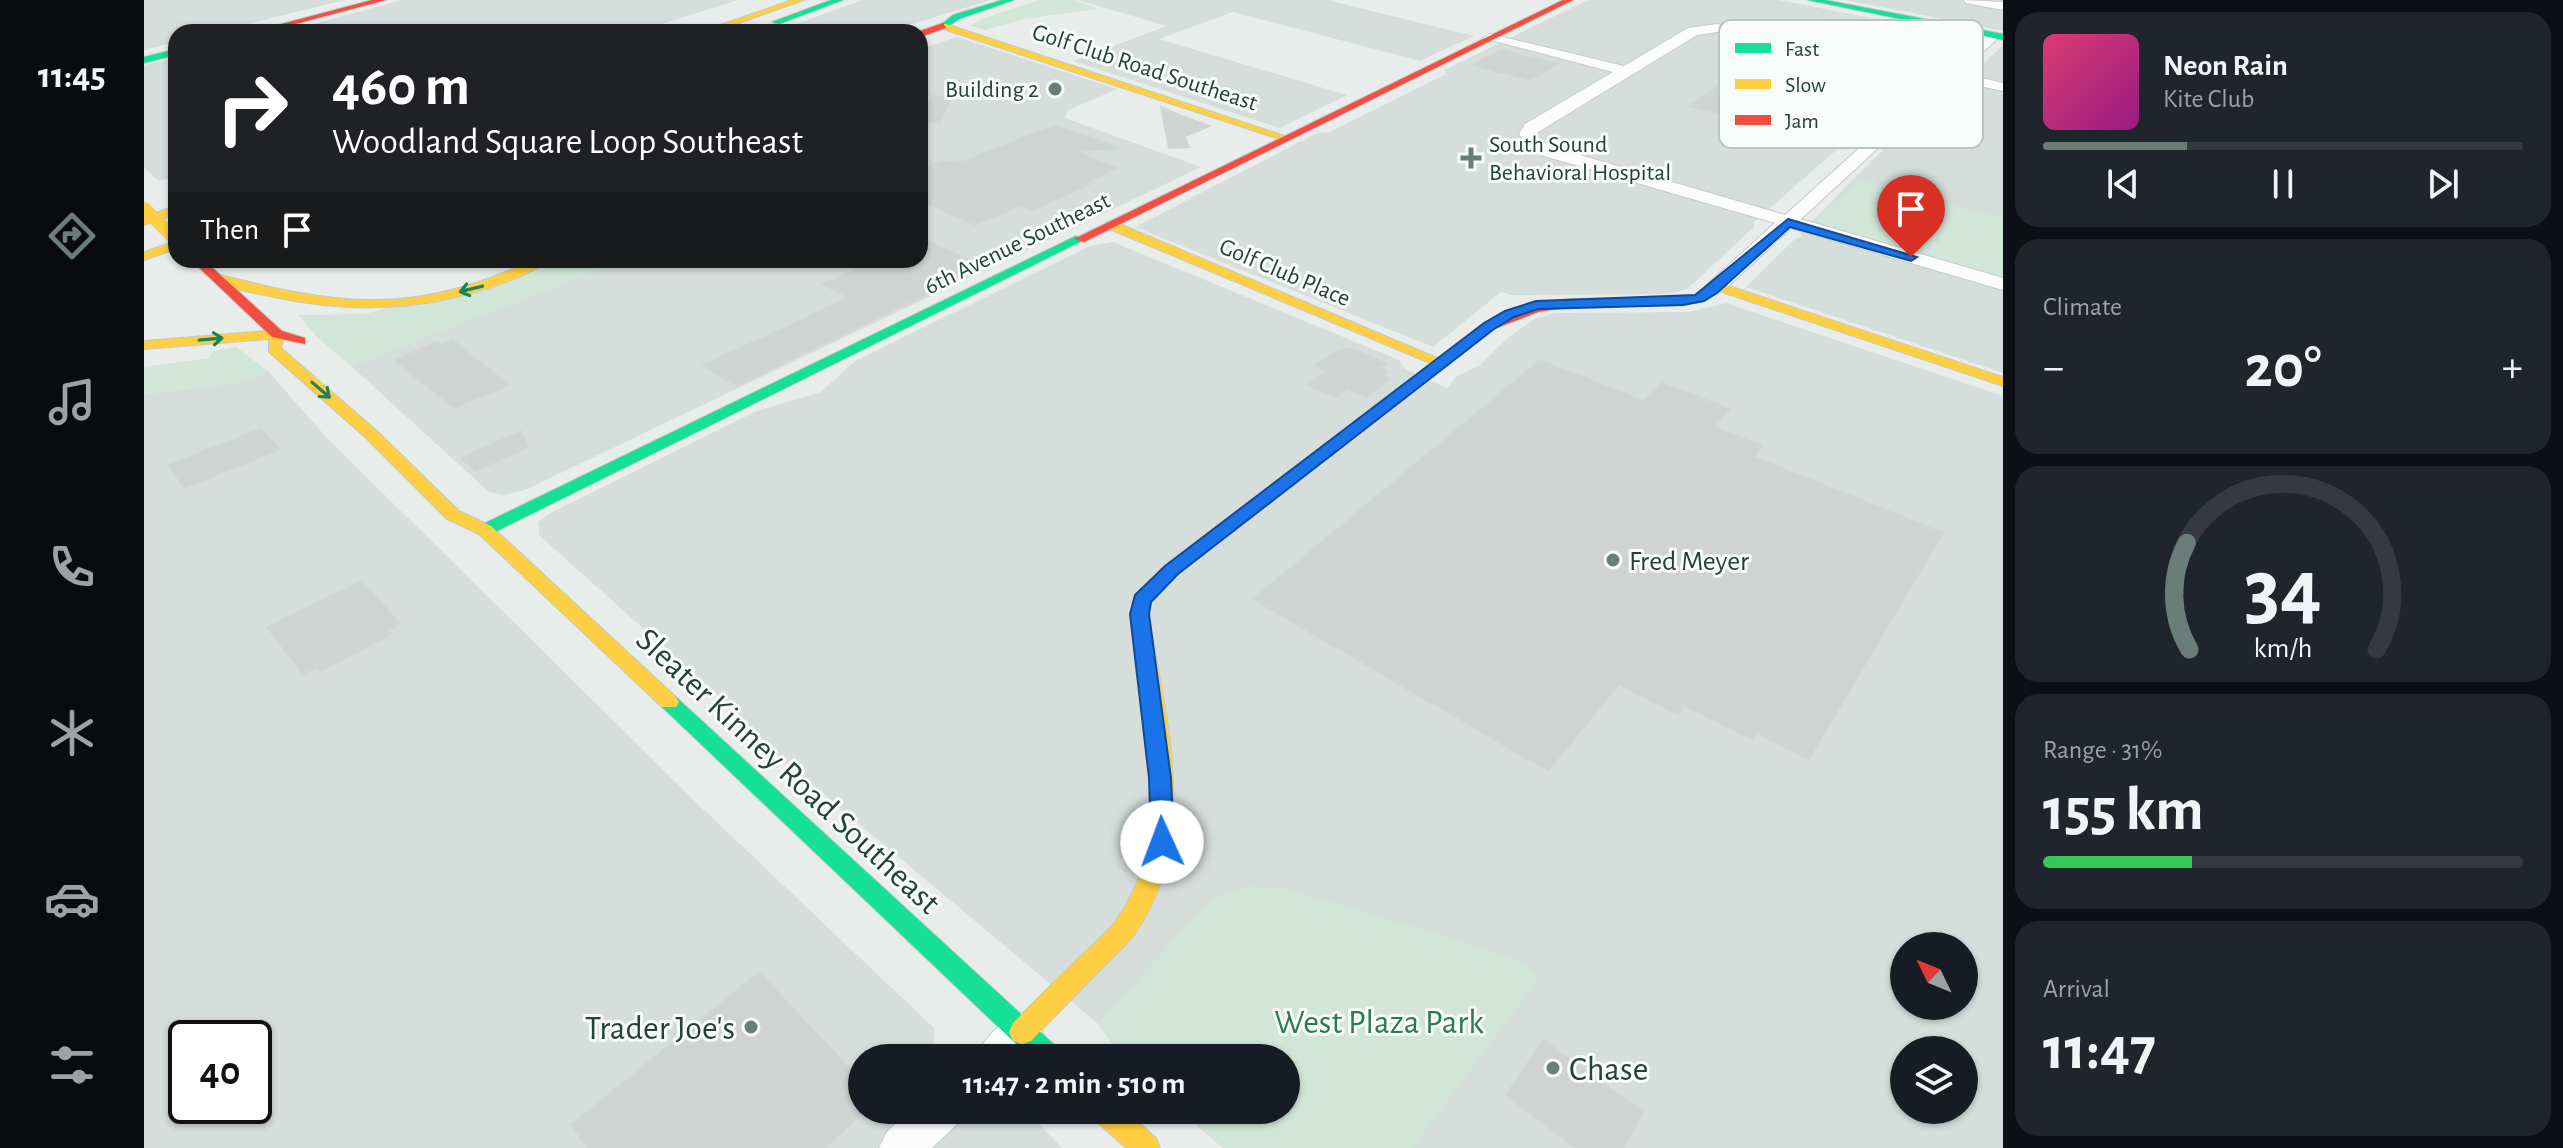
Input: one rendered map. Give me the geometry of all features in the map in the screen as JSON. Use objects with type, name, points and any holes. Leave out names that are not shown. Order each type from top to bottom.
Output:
[{"type":"main road","points":[[287,24],[382,0]]},
{"type":"main road","points":[[748,24],[800,0]]},
{"type":"main road","points":[[750,24],[839,0]]},
{"type":"main road","points":[[928,31],[956,17],[1010,0]]},
{"type":"main road","name":"6th Avenue Southeast","points":[[485,530],[1569,0]]},
{"type":"main road","points":[[1812,0],[1912,20]]},
{"type":"main road","name":"Golf Club Road Southeast","points":[[943,26],[1286,138]]},
{"type":"main road","points":[[144,60],[168,54]]},
{"type":"main road","points":[[168,202],[144,209],[168,234]]},
{"type":"main road","points":[[144,221],[168,213]]},
{"type":"main road","name":"Golf Club Place","points":[[1111,225],[1442,363]]},
{"type":"main road","points":[[144,241],[168,233]]},
{"type":"main road","points":[[144,259],[168,246]]},
{"type":"main road","points":[[144,259],[168,254]]},
{"type":"main road","name":"Sleater Kinney Road Southeast","points":[[206,268],[277,334],[300,340],[316,354]]},
{"type":"main road","points":[[217,278],[305,302],[381,304],[472,289],[529,268]]},
{"type":"main road","points":[[1026,1044],[1138,912],[1155,878],[1162,842],[1160,778],[1139,614],[1142,600],[1171,570],[1489,326],[1536,305],[1683,301],[1699,298],[1717,286],[2003,382]]},
{"type":"main road","points":[[144,345],[277,334]]},
{"type":"main road","name":"Sleater Kinney Road Southeast","points":[[277,334],[274,349],[372,435],[453,515],[485,530],[1017,1044]]},
{"type":"main road","points":[[479,508],[485,530]]},
{"type":"main road","points":[[1120,1124],[1146,1148]]},
{"type":"street","points":[[1970,0],[2003,6]]},
{"type":"street","points":[[1719,28],[1693,31],[1531,127],[1528,139],[1550,152],[2003,284]]},
{"type":"street","points":[[1490,38],[1626,71]]},
{"type":"street","points":[[1983,83],[2003,87]]},
{"type":"street","points":[[1717,286],[1869,148]]},
{"type":"street","points":[[901,1148],[926,1124]]},
{"type":"shaded area","points":[[144,0],[345,0],[247,24],[168,24],[168,44],[144,50]]},
{"type":"shaded area","points":[[403,0],[738,0],[662,24],[312,24]]},
{"type":"shaded area","points":[[863,0],[991,0],[912,24],[796,24]]},
{"type":"shaded area","points":[[1077,0],[1327,0],[1474,36],[1420,61],[1233,12],[1159,39],[1347,95],[1280,128],[1073,61],[1167,26]]},
{"type":"shaded area","points":[[1588,0],[1779,0],[1881,20],[1719,20],[1719,148],[1839,148],[1754,222],[1754,227],[1687,289],[1669,294],[1512,295],[1501,292],[1433,347],[1135,227],[1317,133],[1329,132],[1446,74],[1444,70]]},
{"type":"shaded area","points":[[1846,0],[2003,0],[2003,31],[1983,27],[1983,20],[1947,20]]},
{"type":"shaded area","points":[[957,37],[1117,89],[1068,110],[1065,118],[1201,167],[525,490],[504,495],[489,492],[351,366],[603,268],[928,268],[928,46]]},
{"type":"shaded area","points":[[2003,45],[2003,373],[1746,287],[1796,238],[1802,237],[1800,234],[1886,148],[1983,148],[1983,64]]},
{"type":"shaded area","points":[[168,60],[168,178],[159,181],[144,168],[144,65]]},
{"type":"shaded area","points":[[1113,242],[1399,360],[1405,369],[1447,388],[1457,376],[1480,365],[1510,336],[1536,318],[1555,313],[1689,312],[1726,303],[2003,396],[2003,1148],[1223,1148],[1195,1124],[1300,1124],[1300,1044],[1113,1044],[1098,1024],[747,730],[742,717],[539,535],[538,522],[552,512],[757,411],[821,392],[855,361],[1090,246]]},
{"type":"shaded area","points":[[268,371],[327,438],[703,809],[935,1029],[933,1044],[848,1044],[848,1124],[1039,1124],[1062,1148],[144,1148],[144,394],[238,383]]},
{"type":"green space","points":[[1039,0],[1075,0],[1098,9],[1024,19],[985,30],[970,26],[984,18]]},
{"type":"green space","points":[[1841,14],[1873,20],[1810,20]]},
{"type":"green space","points":[[1859,180],[2003,218],[2003,277],[1814,222]]},
{"type":"green space","points":[[529,268],[603,268],[351,366],[317,337],[298,315],[365,314]]},
{"type":"green space","points":[[236,347],[268,371],[238,383],[144,394],[144,367],[209,358],[213,351]]},
{"type":"green space","name":"West Plaza Park","points":[[1250,886],[1288,889],[1478,946],[1527,965],[1539,978],[1412,1148],[1223,1148],[1195,1124],[1300,1124],[1300,1044],[1113,1044],[1098,1024],[1201,910],[1222,893]]},
{"type":"building","points":[[1502,50],[1559,64],[1530,80],[1472,65]]},
{"type":"building","points":[[1719,85],[1719,114],[1689,106]]},
{"type":"building","points":[[932,96],[951,97],[940,123],[928,122]]},
{"type":"building","points":[[1161,107],[1210,126],[1185,136],[1189,147],[1169,148]]},
{"type":"building","points":[[1055,125],[1121,149],[1074,151],[1117,168],[1084,183],[1089,185],[1032,210],[1021,205],[975,225],[928,204],[928,167],[941,162],[964,161]]},
{"type":"building","points":[[928,241],[984,267],[736,386],[703,365],[849,298],[823,284],[860,268],[928,268]]},
{"type":"building","points":[[453,340],[509,385],[454,408],[394,360],[438,342],[441,345]]},
{"type":"building","points":[[1340,349],[1355,349],[1387,364],[1382,368],[1388,371],[1383,375],[1390,379],[1366,397],[1348,388],[1336,397],[1308,385],[1327,371],[1314,366]]},
{"type":"building","name":"Fred Meyer","points":[[1540,360],[1644,401],[1662,383],[1730,409],[1714,427],[1762,446],[1754,457],[1943,533],[1809,759],[1757,733],[1753,740],[1684,705],[1678,715],[1619,684],[1548,771],[1253,599]]},
{"type":"building","points":[[261,429],[280,449],[185,488],[168,465]]},
{"type":"building","points":[[521,431],[528,447],[475,471],[461,458]]},
{"type":"building","points":[[362,581],[400,624],[389,630],[392,634],[320,671],[317,667],[303,674],[267,627]]},
{"type":"building","name":"Trader Joe's","points":[[759,972],[848,1067],[850,1124],[825,1148],[588,1148],[571,1125]]},
{"type":"building","name":"Chase","points":[[1543,1040],[1643,1112],[1623,1148],[1576,1148],[1506,1095]]},
{"type":"traffic: fast","points":[[776,22],[839,0]]},
{"type":"traffic: fast","points":[[943,26],[956,17],[1010,0]]},
{"type":"traffic: fast","points":[[1812,0],[1915,20]]},
{"type":"traffic: fast","points":[[1983,33],[2003,37]]},
{"type":"traffic: fast","points":[[144,60],[168,54]]},
{"type":"traffic: fast","points":[[485,530],[1080,239]]},
{"type":"traffic: fast","points":[[669,702],[1035,1044]]},
{"type":"traffic: slow","points":[[728,24],[800,0]]},
{"type":"traffic: slow","points":[[943,26],[1286,138]]},
{"type":"traffic: slow","points":[[144,208],[168,232]]},
{"type":"traffic: slow","points":[[144,221],[168,213]]},
{"type":"traffic: slow","points":[[1111,225],[1442,363]]},
{"type":"traffic: slow","points":[[144,256],[168,248]]},
{"type":"traffic: slow","points":[[217,278],[301,299],[382,305],[462,293],[526,268]]},
{"type":"traffic: slow","points":[[1568,303],[1683,301],[1699,298],[1717,286],[2003,382]]},
{"type":"traffic: slow","points":[[277,334],[274,349],[372,435],[453,515],[485,530],[669,702]]},
{"type":"traffic: slow","points":[[144,345],[277,334]]},
{"type":"traffic: slow","points":[[1022,1032],[1124,929],[1145,896],[1157,859],[1162,819],[1162,777],[1139,614],[1142,600],[1171,570],[1305,467]]},
{"type":"traffic: slow","points":[[1120,1124],[1146,1148]]},
{"type":"traffic: jam","points":[[287,24],[382,0]]},
{"type":"traffic: jam","points":[[1080,239],[1569,0]]},
{"type":"traffic: jam","points":[[928,31],[943,26]]},
{"type":"traffic: jam","points":[[206,268],[277,334],[300,341]]},
{"type":"traffic: jam","points":[[1305,467],[1489,326],[1535,308],[1568,303]]},
{"type":"place","name":"Building 2","points":[[1055,89]]},
{"type":"place","name":"South Sound Behavioral Hospital","points":[[1471,158]]},
{"type":"place","name":"Fred Meyer","points":[[1613,560]]},
{"type":"place","name":"Trader Joe's","points":[[751,1027]]},
{"type":"place","name":"Chase","points":[[1553,1068]]},
{"type":"route","points":[[1162,842],[1160,778],[1139,614],[1142,600],[1153,585],[1171,570],[1489,326],[1510,314],[1536,305],[1699,298],[1788,222],[1911,257]]}]
